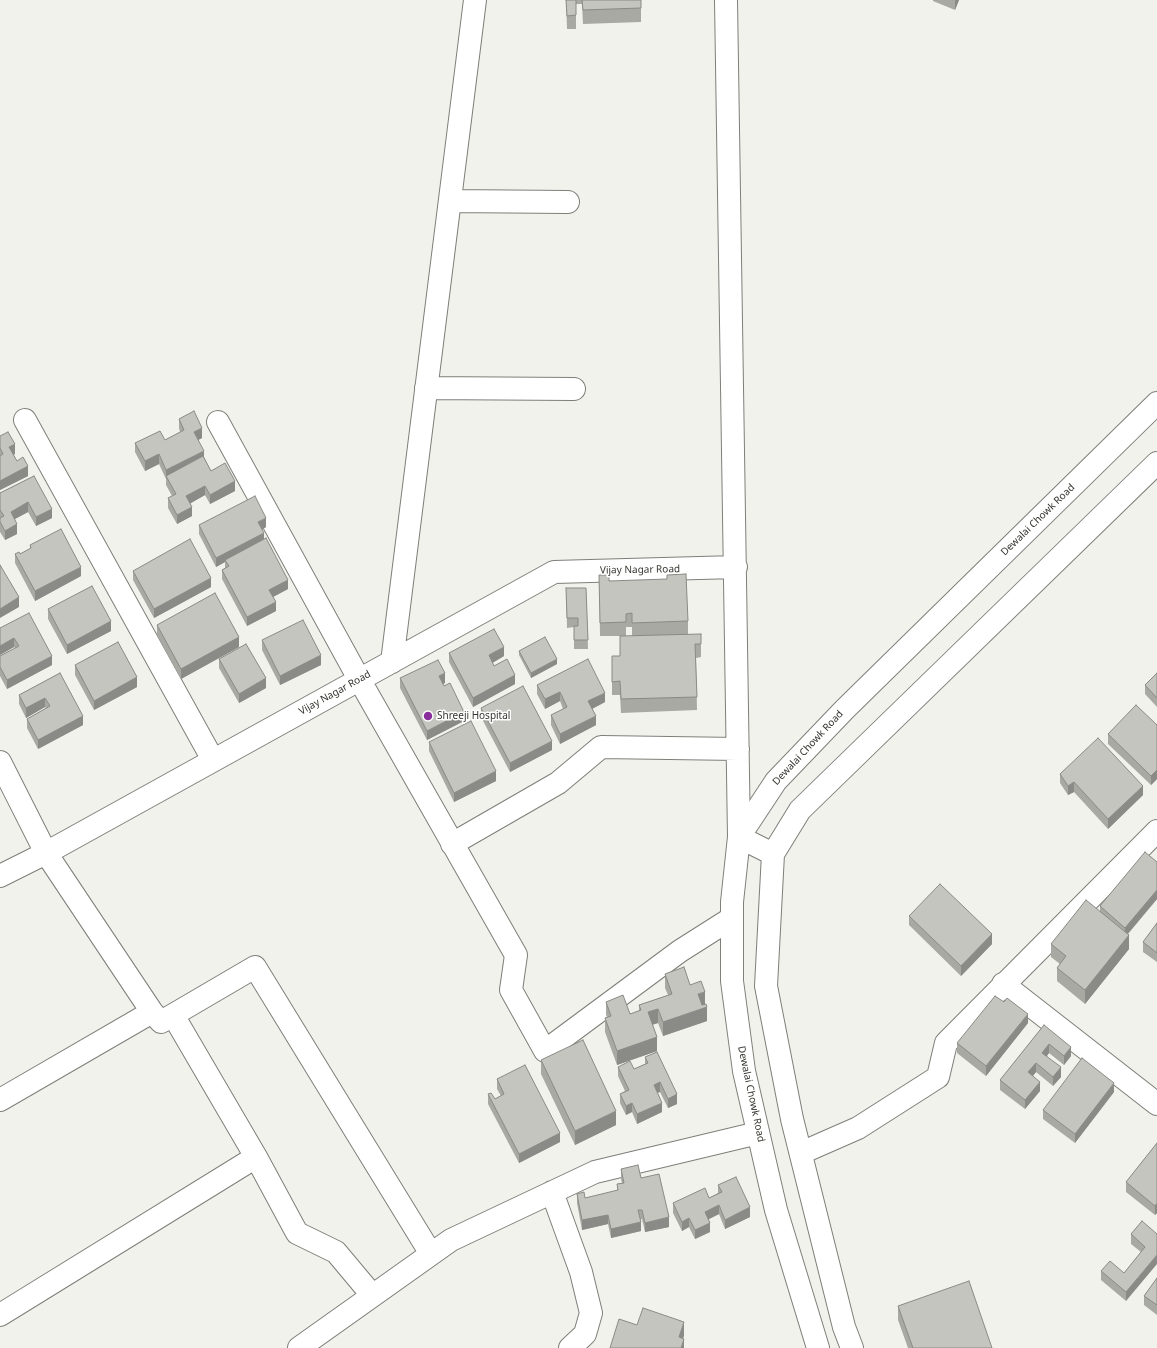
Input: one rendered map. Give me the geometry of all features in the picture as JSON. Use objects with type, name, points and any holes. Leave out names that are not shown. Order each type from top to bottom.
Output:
[{"type":"street","points":[[392,662],[475,0]]},
{"type":"street","points":[[726,0],[740,837],[773,854]]},
{"type":"street","points":[[450,201],[568,202]]},
{"type":"street","points":[[426,388],[574,389]]},
{"type":"street","name":"Dewalai Chowk Road","points":[[818,1348],[776,1210],[744,1071],[732,981],[732,918],[740,837],[776,781],[813,742],[1157,403]]},
{"type":"street","points":[[25,420],[213,760]]},
{"type":"street","points":[[218,422],[359,679],[516,956],[511,990],[545,1051],[680,951],[732,918]]},
{"type":"street","points":[[852,1348],[844,1327],[792,1119],[766,986],[773,854],[800,810],[1157,463]]},
{"type":"street","name":"Vijay Nagar Road","points":[[0,876],[46,853],[554,572],[736,567]]},
{"type":"street","points":[[452,844],[558,783],[601,747],[738,749]]},
{"type":"street","points":[[0,762],[46,853],[152,1012],[161,1022],[255,968],[431,1254]]},
{"type":"street","points":[[801,1153],[858,1128],[938,1077],[946,1043],[1003,984],[1154,840]]},
{"type":"street","points":[[1003,984],[1157,1104]]},
{"type":"street","points":[[0,1100],[152,1012]]},
{"type":"street","points":[[173,1015],[256,1157],[297,1233],[336,1252],[372,1295]]},
{"type":"street","points":[[310,1346],[372,1295],[451,1240],[595,1172],[758,1133]]},
{"type":"street","points":[[0,1315],[256,1157]]},
{"type":"street","points":[[552,1192],[581,1272],[591,1313],[585,1334],[570,1348]]},
{"type":"building","points":[[566,0],[576,0],[576,15],[567,16]]},
{"type":"building","points":[[582,0],[641,0],[641,8],[583,10]]},
{"type":"building","points":[[194,411],[202,428],[194,432],[204,451],[166,470],[159,454],[145,461],[135,443],[160,431],[165,440],[184,430],[179,419]]},
{"type":"building","points":[[8,432],[15,444],[9,447],[17,461],[23,457],[28,466],[0,481],[0,456],[3,454],[0,448],[0,436]]},
{"type":"building","points":[[203,456],[211,471],[225,463],[235,481],[210,495],[205,486],[186,496],[192,507],[177,515],[168,498],[176,494],[166,476]]},
{"type":"building","points":[[34,476],[52,509],[36,517],[28,502],[11,512],[17,524],[5,531],[0,522],[0,518],[4,516],[0,510],[0,493]]},
{"type":"building","points":[[255,496],[266,518],[258,522],[264,533],[216,558],[199,525]]},
{"type":"building","points":[[61,529],[81,567],[35,591],[15,554],[19,552],[20,554],[31,548],[30,545]]},
{"type":"building","points":[[266,538],[288,580],[269,590],[276,602],[247,617],[222,570],[229,566],[225,560]]},
{"type":"building","points":[[190,539],[211,578],[154,609],[133,571]]},
{"type":"building","points":[[0,565],[19,597],[0,609]]},
{"type":"building","points":[[686,574],[688,621],[632,623],[632,613],[626,614],[626,622],[600,623],[599,575],[609,575],[609,581],[667,579],[667,575]]},
{"type":"building","points":[[92,586],[111,621],[67,645],[48,609]]},
{"type":"building","points":[[566,588],[586,588],[588,640],[574,640],[574,626],[578,626],[578,618],[567,618]]},
{"type":"building","points":[[215,593],[239,637],[181,669],[157,625]]},
{"type":"building","points":[[29,613],[52,656],[7,680],[0,667],[0,656],[19,646],[14,638],[0,646],[0,628]]},
{"type":"building","points":[[303,620],[321,655],[280,676],[262,640]]},
{"type":"building","points":[[494,629],[504,647],[489,655],[494,666],[507,659],[515,675],[473,698],[449,653]]},
{"type":"building","points":[[701,634],[701,644],[695,644],[697,697],[621,699],[620,681],[612,682],[612,656],[620,656],[620,636]]},
{"type":"building","points":[[545,637],[557,659],[531,673],[519,651]]},
{"type":"building","points":[[118,642],[137,677],[94,701],[75,665]]},
{"type":"building","points":[[246,644],[266,678],[239,694],[219,659]]},
{"type":"building","points":[[588,659],[605,693],[588,701],[596,716],[560,734],[551,715],[567,707],[560,692],[545,699],[537,685]]},
{"type":"building","points":[[438,660],[445,673],[439,676],[444,686],[450,683],[464,712],[427,731],[400,678]]},
{"type":"building","points":[[60,673],[83,716],[38,740],[27,719],[50,706],[45,698],[26,708],[19,695]]},
{"type":"building","points":[[1157,673],[1157,698],[1145,685]]},
{"type":"building","points":[[523,686],[552,741],[510,763],[481,708]]},
{"type":"building","points":[[1136,705],[1157,725],[1157,770],[1151,776],[1108,734]]},
{"type":"building","points":[[471,721],[496,771],[454,793],[429,742]]},
{"type":"building","points":[[1098,738],[1143,786],[1108,819],[1074,782],[1068,786],[1060,774]]},
{"type":"building","points":[[1145,852],[1157,862],[1157,890],[1125,928],[1100,906]]},
{"type":"building","points":[[940,884],[992,934],[961,966],[909,916]]},
{"type":"building","points":[[1086,900],[1129,935],[1085,990],[1057,968],[1066,956],[1051,944]]},
{"type":"building","points":[[1157,923],[1157,953],[1143,942]]},
{"type":"building","points":[[684,967],[690,985],[701,981],[705,992],[698,994],[702,1005],[706,1004],[707,1007],[663,1022],[658,1009],[648,1012],[657,1037],[617,1051],[605,1018],[611,1016],[606,1002],[623,995],[630,1014],[641,1010],[639,1005],[672,994],[665,974]]},
{"type":"building","points":[[995,996],[1004,1002],[1007,998],[1028,1014],[986,1066],[957,1043]]},
{"type":"building","points":[[1044,1025],[1071,1047],[1064,1056],[1049,1044],[1042,1053],[1061,1067],[1053,1077],[1036,1063],[1028,1072],[1040,1082],[1025,1100],[1000,1080]]},
{"type":"building","points":[[583,1040],[616,1111],[575,1131],[541,1060]]},
{"type":"building","points":[[657,1052],[677,1094],[668,1099],[660,1082],[654,1085],[662,1103],[637,1114],[632,1103],[626,1106],[620,1094],[629,1090],[618,1067],[630,1061],[634,1069],[648,1063],[645,1057]]},
{"type":"building","points":[[1082,1058],[1114,1083],[1075,1134],[1043,1110]]},
{"type":"building","points":[[525,1065],[560,1133],[519,1154],[488,1094],[491,1093],[495,1099],[504,1094],[497,1079]]},
{"type":"building","points":[[1157,1143],[1157,1203],[1155,1206],[1126,1182]]},
{"type":"building","points":[[638,1165],[641,1178],[659,1174],[669,1217],[645,1223],[642,1210],[638,1210],[641,1222],[611,1229],[608,1215],[582,1220],[577,1194],[584,1192],[585,1198],[618,1190],[617,1184],[624,1183],[621,1169]]},
{"type":"building","points":[[736,1177],[750,1207],[725,1220],[719,1205],[705,1212],[710,1223],[695,1230],[689,1218],[682,1222],[673,1203],[705,1188],[709,1198],[722,1192],[718,1185]]},
{"type":"building","points":[[1142,1221],[1157,1234],[1157,1255],[1126,1292],[1101,1271],[1110,1261],[1124,1273],[1145,1247],[1131,1234]]},
{"type":"building","points":[[1157,1278],[1157,1305],[1144,1296]]},
{"type":"building","points":[[969,1281],[992,1348],[913,1348],[898,1306]]},
{"type":"building","points":[[643,1308],[684,1322],[679,1337],[684,1339],[681,1348],[610,1348],[619,1319],[637,1325]]},
{"type":"place","name":"Shreeji Hospital","points":[[428,716]]}]
